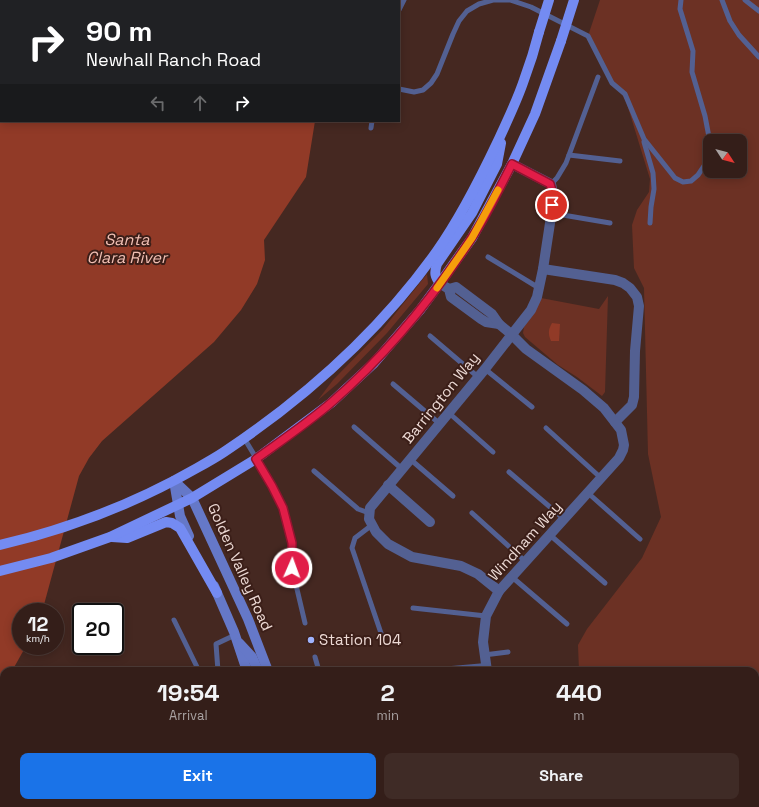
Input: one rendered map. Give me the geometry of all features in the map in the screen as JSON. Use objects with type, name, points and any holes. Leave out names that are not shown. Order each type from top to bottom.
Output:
[{"type":"main road","points":[[0,545],[69,525],[116,507],[174,481],[223,453],[290,405],[342,359],[389,311],[437,251],[476,187],[525,80],[549,0]]},
{"type":"main road","points":[[0,571],[51,558],[110,537],[192,498],[256,459],[331,403],[374,363],[420,310],[445,286],[472,238],[512,164],[535,114],[574,0]]},
{"type":"main road","points":[[445,286],[436,278],[434,271],[437,264],[472,213],[497,164],[504,127]]},
{"type":"main road","points":[[174,481],[180,516],[217,593],[236,638],[246,667]]},
{"type":"main road","name":"Golden Valley Road","points":[[174,481],[192,498],[248,619],[266,667]]},
{"type":"main road","points":[[110,537],[127,538],[166,522],[172,523],[180,528],[217,593]]},
{"type":"main road","points":[[236,638],[252,657],[256,667]]},
{"type":"street","points":[[512,164],[550,184]]},
{"type":"street","name":"Barrington Way","points":[[369,513],[370,508],[388,485],[482,373],[531,310],[537,296],[543,269],[554,197],[550,184]]},
{"type":"street","points":[[445,286],[451,297],[486,322],[498,324],[526,349],[583,390],[599,403],[615,422],[632,405],[634,397],[635,351],[639,306],[637,297],[630,288],[615,280],[543,269]]},
{"type":"street","name":"Windham Way","points":[[486,667],[483,642],[486,616],[499,591],[619,458],[624,445],[621,430],[615,422]]},
{"type":"street","points":[[388,485],[430,522]]},
{"type":"street","points":[[369,513],[369,519],[376,532],[388,544],[412,557],[461,566],[478,574],[499,591]]},
{"type":"lane","points":[[400,89],[414,92],[423,90],[431,83],[437,74],[459,21],[467,11],[479,4],[493,0],[510,0],[531,6],[588,36],[612,83],[625,94],[644,140],[653,173],[654,189],[650,223]]},
{"type":"lane","points":[[644,140],[675,178],[684,182],[692,181],[698,175],[704,166],[709,152],[709,137],[705,116],[692,72],[693,50],[680,9],[681,0]]},
{"type":"lane","points":[[722,0],[730,21],[739,35],[759,57]]},
{"type":"lane","points":[[746,0],[759,11]]},
{"type":"lane","points":[[550,184],[562,172],[598,77]]},
{"type":"lane","points":[[371,128],[372,122]]},
{"type":"lane","points":[[569,155],[620,161]]},
{"type":"lane","points":[[551,213],[610,223]]},
{"type":"lane","points":[[488,256],[539,288]]},
{"type":"lane","points":[[430,336],[532,406]]},
{"type":"lane","points":[[393,384],[440,424]]},
{"type":"lane","points":[[448,413],[493,452]]},
{"type":"lane","points":[[354,427],[402,469]]},
{"type":"lane","points":[[546,428],[601,478]]},
{"type":"lane","points":[[244,438],[283,508],[292,543],[292,568],[306,623]]},
{"type":"lane","points":[[410,459],[453,496]]},
{"type":"lane","points":[[314,471],[358,509],[369,513]]},
{"type":"lane","points":[[509,472],[564,520]]},
{"type":"lane","points":[[588,493],[640,539]]},
{"type":"lane","points":[[472,513],[526,562]]},
{"type":"lane","points":[[372,525],[355,538],[352,548],[383,639]]},
{"type":"lane","points":[[550,535],[605,584]]},
{"type":"lane","points":[[512,577],[567,624]]},
{"type":"lane","points":[[413,608],[486,616]]},
{"type":"lane","points":[[174,620],[197,667]]},
{"type":"lane","points":[[218,667],[216,644],[236,638]]},
{"type":"lane","points":[[484,655],[508,652]]},
{"type":"lane","points":[[315,657],[318,667]]},
{"type":"shaded area","points":[[600,0],[759,0],[759,667],[579,667],[578,645],[587,629],[642,558],[661,517],[648,454],[644,288],[634,268],[632,225],[637,210],[649,192],[650,179],[626,101],[587,39]]},
{"type":"shaded area","points":[[427,274],[428,284],[387,333],[337,384],[318,400],[333,380],[383,329]]},
{"type":"shaded area","points":[[608,296],[605,392],[602,396],[558,365],[525,337],[523,333],[524,327],[541,298],[599,309]]},
{"type":"water","name":"Santa Clara River","points":[[0,122],[315,122],[306,177],[264,240],[265,260],[257,284],[241,310],[214,342],[102,441],[89,458],[79,476],[44,603],[12,603],[12,655],[21,655],[14,667],[0,667]]},
{"type":"water","points":[[552,323],[560,324],[559,341],[551,341],[550,339],[549,330]]},
{"type":"slow traffic","points":[[437,288],[472,238],[498,190]]},
{"type":"place","name":"Station 104","points":[[311,640]]},
{"type":"route","points":[[292,568],[292,543],[283,508],[256,459],[331,403],[374,363],[420,310],[472,238],[512,164],[534,174],[550,184],[554,197],[552,205]]}]
